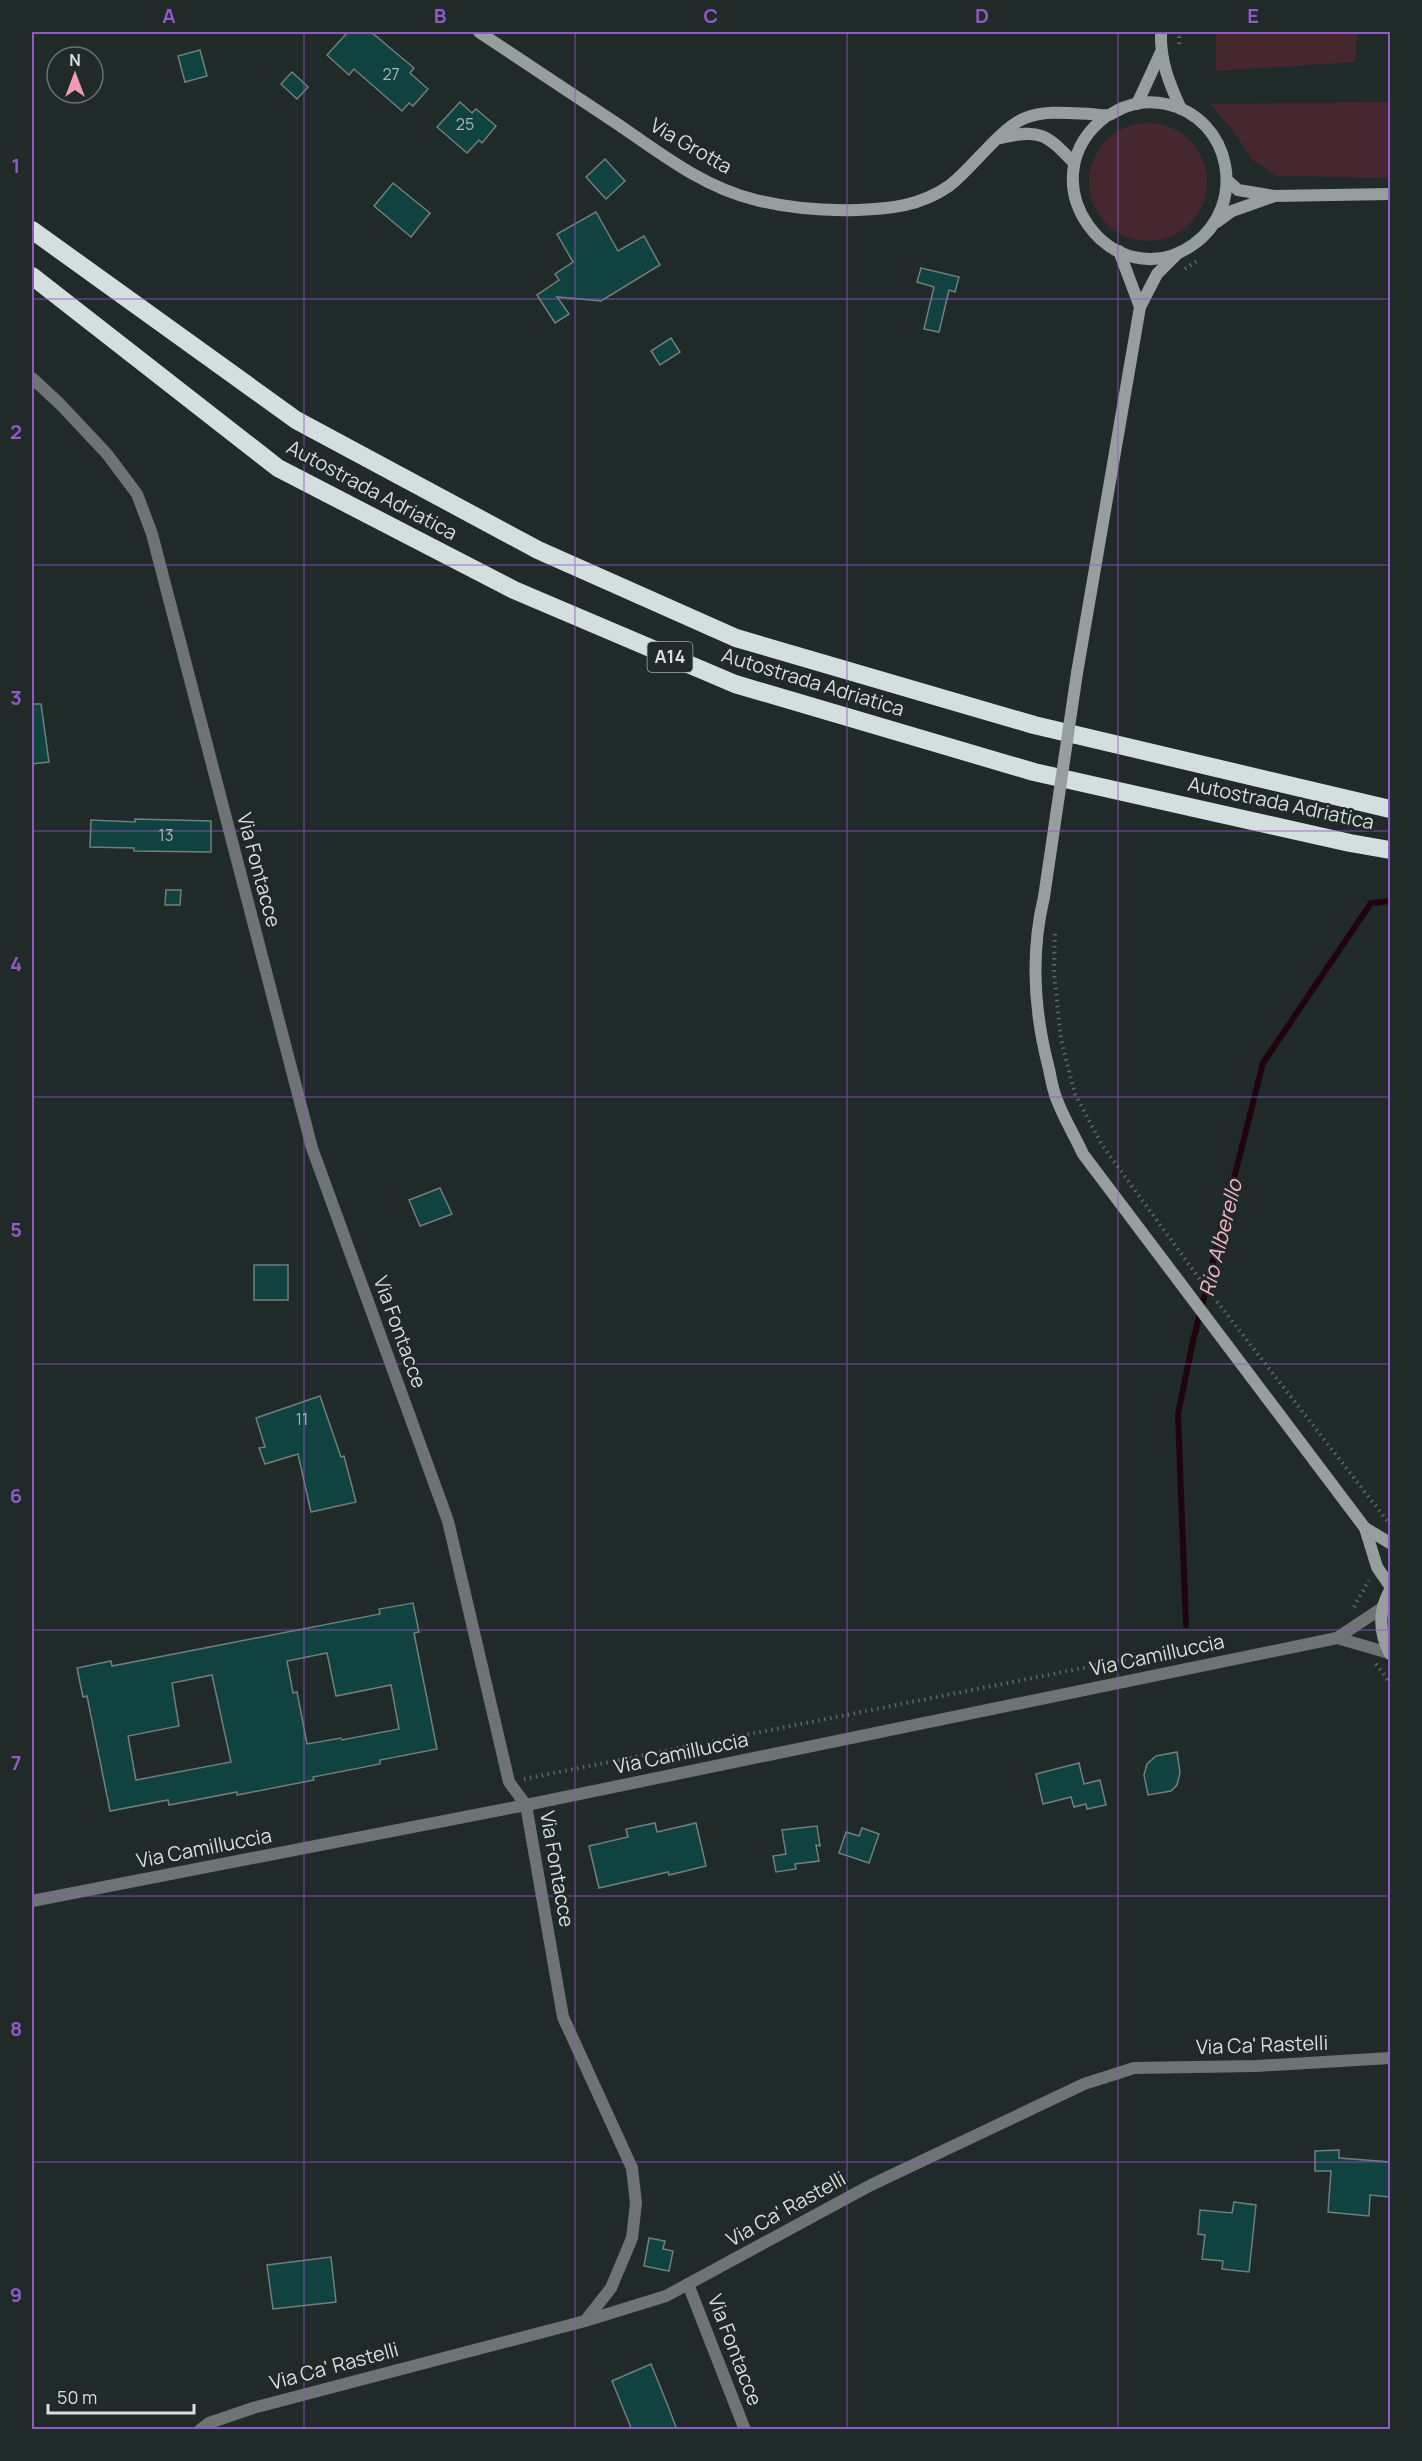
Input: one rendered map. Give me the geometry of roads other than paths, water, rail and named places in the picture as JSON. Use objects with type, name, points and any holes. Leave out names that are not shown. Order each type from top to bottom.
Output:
[{"type":"highway","name":"Autostrada Adriatica","points":[[32,231],[296,420],[538,550],[736,638],[1034,725],[1390,809]]},
{"type":"highway","name":"Autostrada Adriatica","points":[[32,276],[278,468],[514,590],[735,684],[1034,772],[1390,850]]},
{"type":"main road","name":"Via Grotta","points":[[479,32],[707,182],[754,200],[830,211],[893,209],[925,198],[949,186],[997,139],[1023,119],[1053,113],[1108,115]]},
{"type":"main road","points":[[1161,32],[1161,52],[1168,81],[1181,109]]},
{"type":"main road","points":[[1137,104],[1161,52]]},
{"type":"main road","points":[[1214,225],[1226,197],[1228,182],[1223,152],[1216,138],[1206,126],[1181,109],[1152,102],[1122,108],[1099,122],[1083,141],[1074,163],[1073,192],[1082,218],[1100,239],[1119,251],[1148,258],[1178,252],[1198,241],[1232,211],[1274,196]]},
{"type":"main road","points":[[997,139],[1034,132],[1052,140],[1074,163]]},
{"type":"main road","points":[[1228,182],[1238,190],[1274,196],[1390,194]]},
{"type":"main road","points":[[1119,251],[1140,307]]},
{"type":"main road","points":[[1178,252],[1157,274],[1140,307],[1077,673],[1044,897],[1038,922],[1035,974],[1036,1009],[1042,1044],[1057,1100],[1083,1154],[1365,1528],[1377,1568],[1390,1588],[1382,1608],[1381,1624],[1383,1639],[1390,1653]]},
{"type":"main road","points":[[1365,1528],[1390,1543]]},
{"type":"street","name":"Via Fontacce","points":[[32,378],[107,454],[137,494],[152,534],[312,1148],[448,1521],[509,1782],[526,1805],[563,2017],[632,2168],[636,2203],[632,2238],[611,2288],[585,2321]]},
{"type":"street","name":"Via Camilluccia","points":[[32,1902],[526,1805],[1337,1638],[1382,1608]]},
{"type":"street","name":"Via Camilluccia","points":[[1337,1638],[1390,1653]]},
{"type":"street","name":"Via Ca' Rastelli","points":[[200,2430],[209,2423],[253,2408],[585,2321],[666,2296],[871,2185],[1084,2084],[1134,2068],[1256,2066],[1390,2058]]},
{"type":"street","name":"Via Fontacce","points":[[688,2284],[745,2430]]},
{"type":"waterway","name":"Rio Alberello","points":[[1186,1625],[1178,1414],[1193,1341],[1263,1063],[1371,903],[1390,901]]}]
